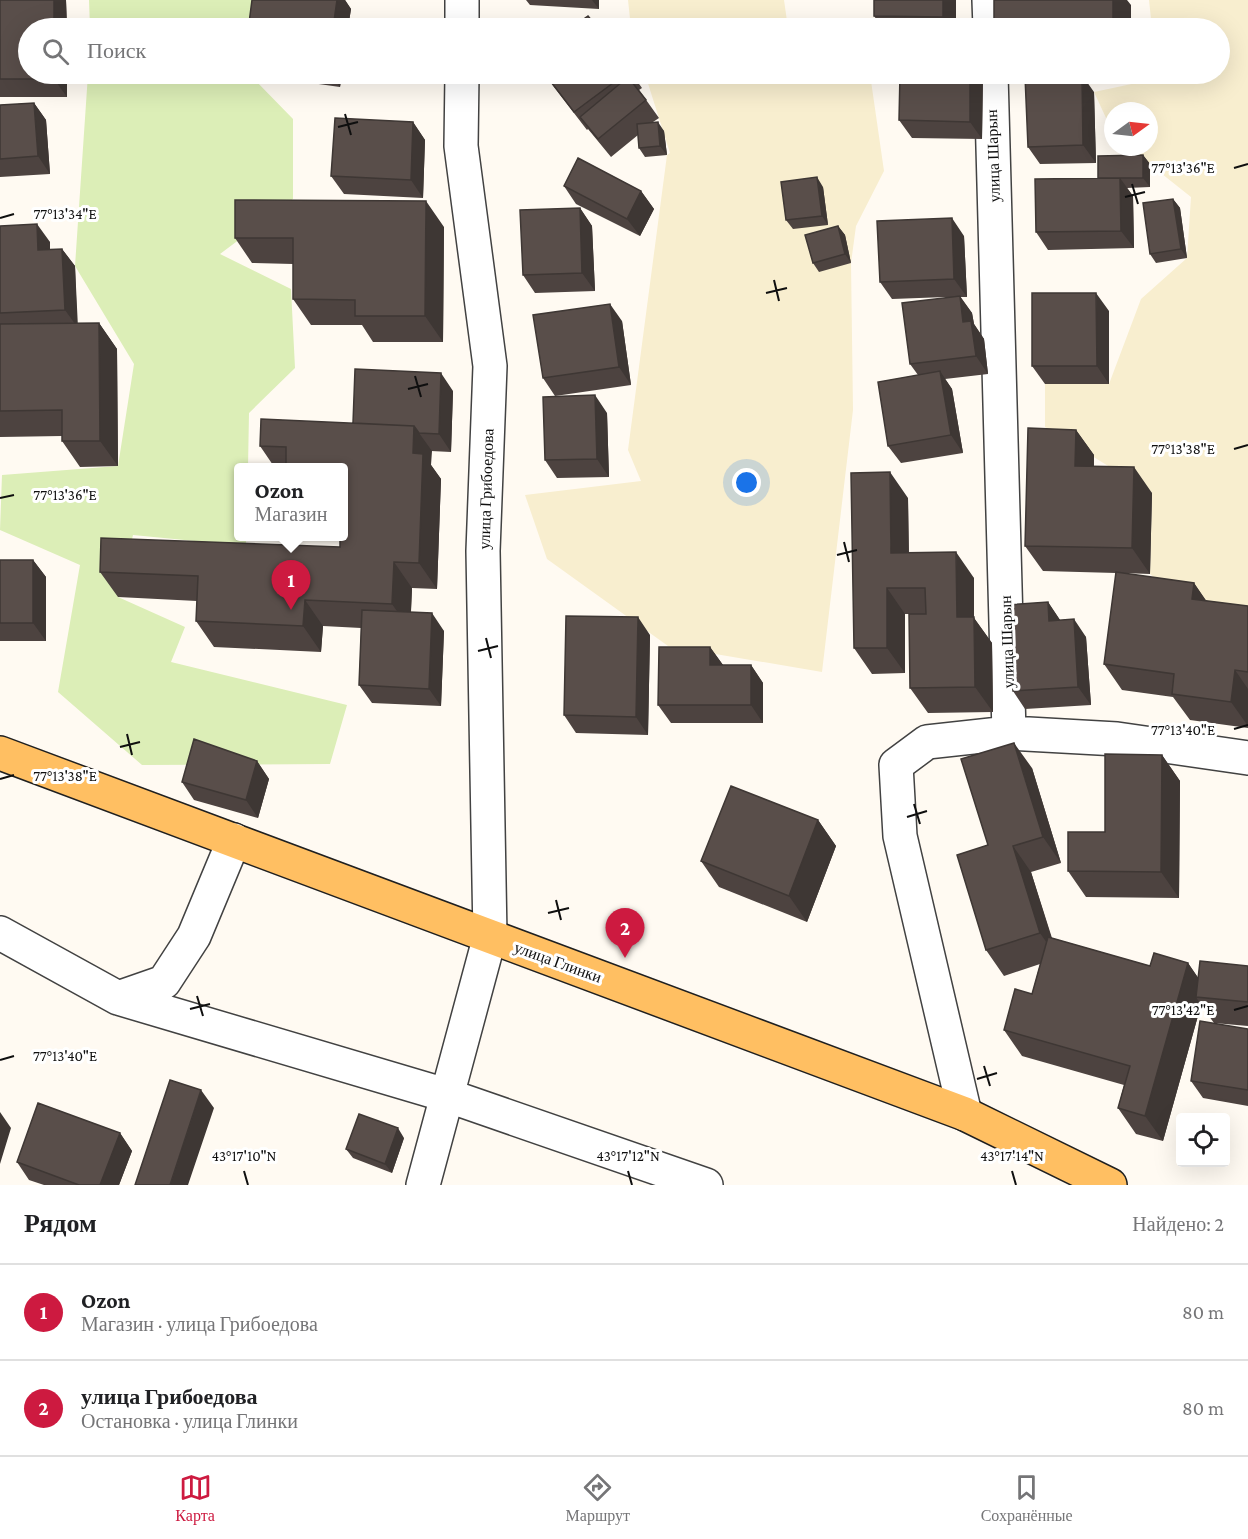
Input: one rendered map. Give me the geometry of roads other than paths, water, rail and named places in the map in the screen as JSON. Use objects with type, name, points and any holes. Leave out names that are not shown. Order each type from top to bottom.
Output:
[{"type":"main road","name":"улица Глинки","points":[[0,753],[964,1114],[1110,1185]]},
{"type":"street","points":[[462,0],[462,18]]},
{"type":"street","points":[[989,0],[990,18]]},
{"type":"street","name":"улица Грибоедова","points":[[423,1185],[449,1096],[490,936],[483,551],[490,366],[461,146],[462,84]]},
{"type":"street","name":"улица Шарын","points":[[991,84],[1009,734]]},
{"type":"street","points":[[964,1114],[900,836],[896,765],[927,742],[1009,734],[1117,739],[1248,758]]},
{"type":"street","points":[[118,998],[164,982],[194,936],[234,840]]},
{"type":"street","points":[[0,933],[118,998],[449,1096],[706,1185]]},
{"type":"place","name":"Ozon","points":[[291,610]]},
{"type":"place","name":"улица Грибоедова","points":[[625,958]]}]
